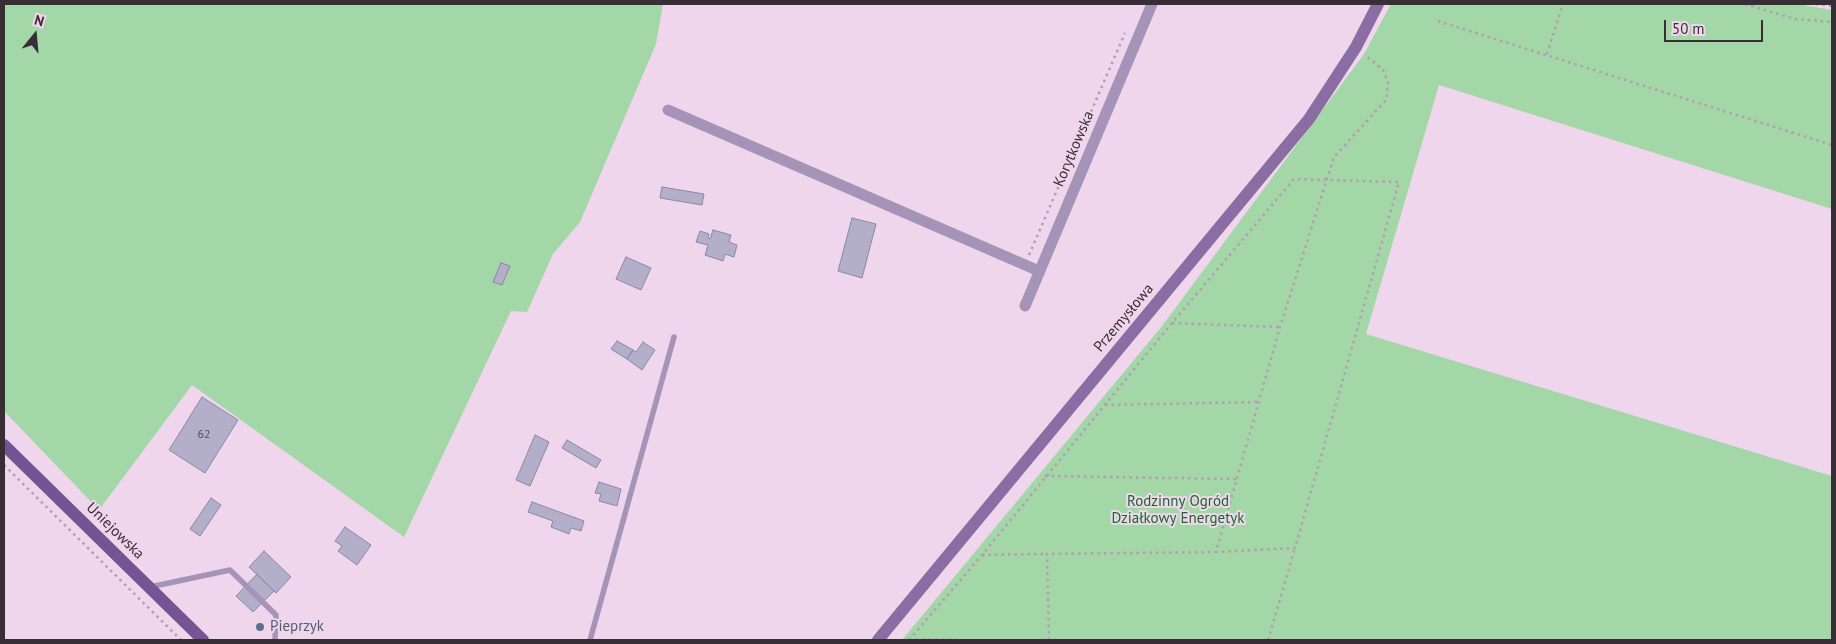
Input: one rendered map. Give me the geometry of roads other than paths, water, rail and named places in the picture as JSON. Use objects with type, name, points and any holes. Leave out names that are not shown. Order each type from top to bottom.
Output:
[{"type":"main road","name":"Przemysłowa","points":[[878,640],[1309,120],[1356,47],[1378,4]]},
{"type":"main road","name":"Uniejowska","points":[[4,445],[203,640]]},
{"type":"street","name":"Korytkowska","points":[[1025,306],[1152,4]]},
{"type":"street","points":[[668,110],[1040,271]]},
{"type":"lane","points":[[590,640],[674,337]]},
{"type":"lane","points":[[149,587],[230,570],[276,615],[275,640]]},
{"type":"place","name":"Pieprzyk","points":[[260,627]]},
{"type":"park label","name":"Rodzinny Ogród Działkowy Energetyk","points":[[1178,510]]}]
